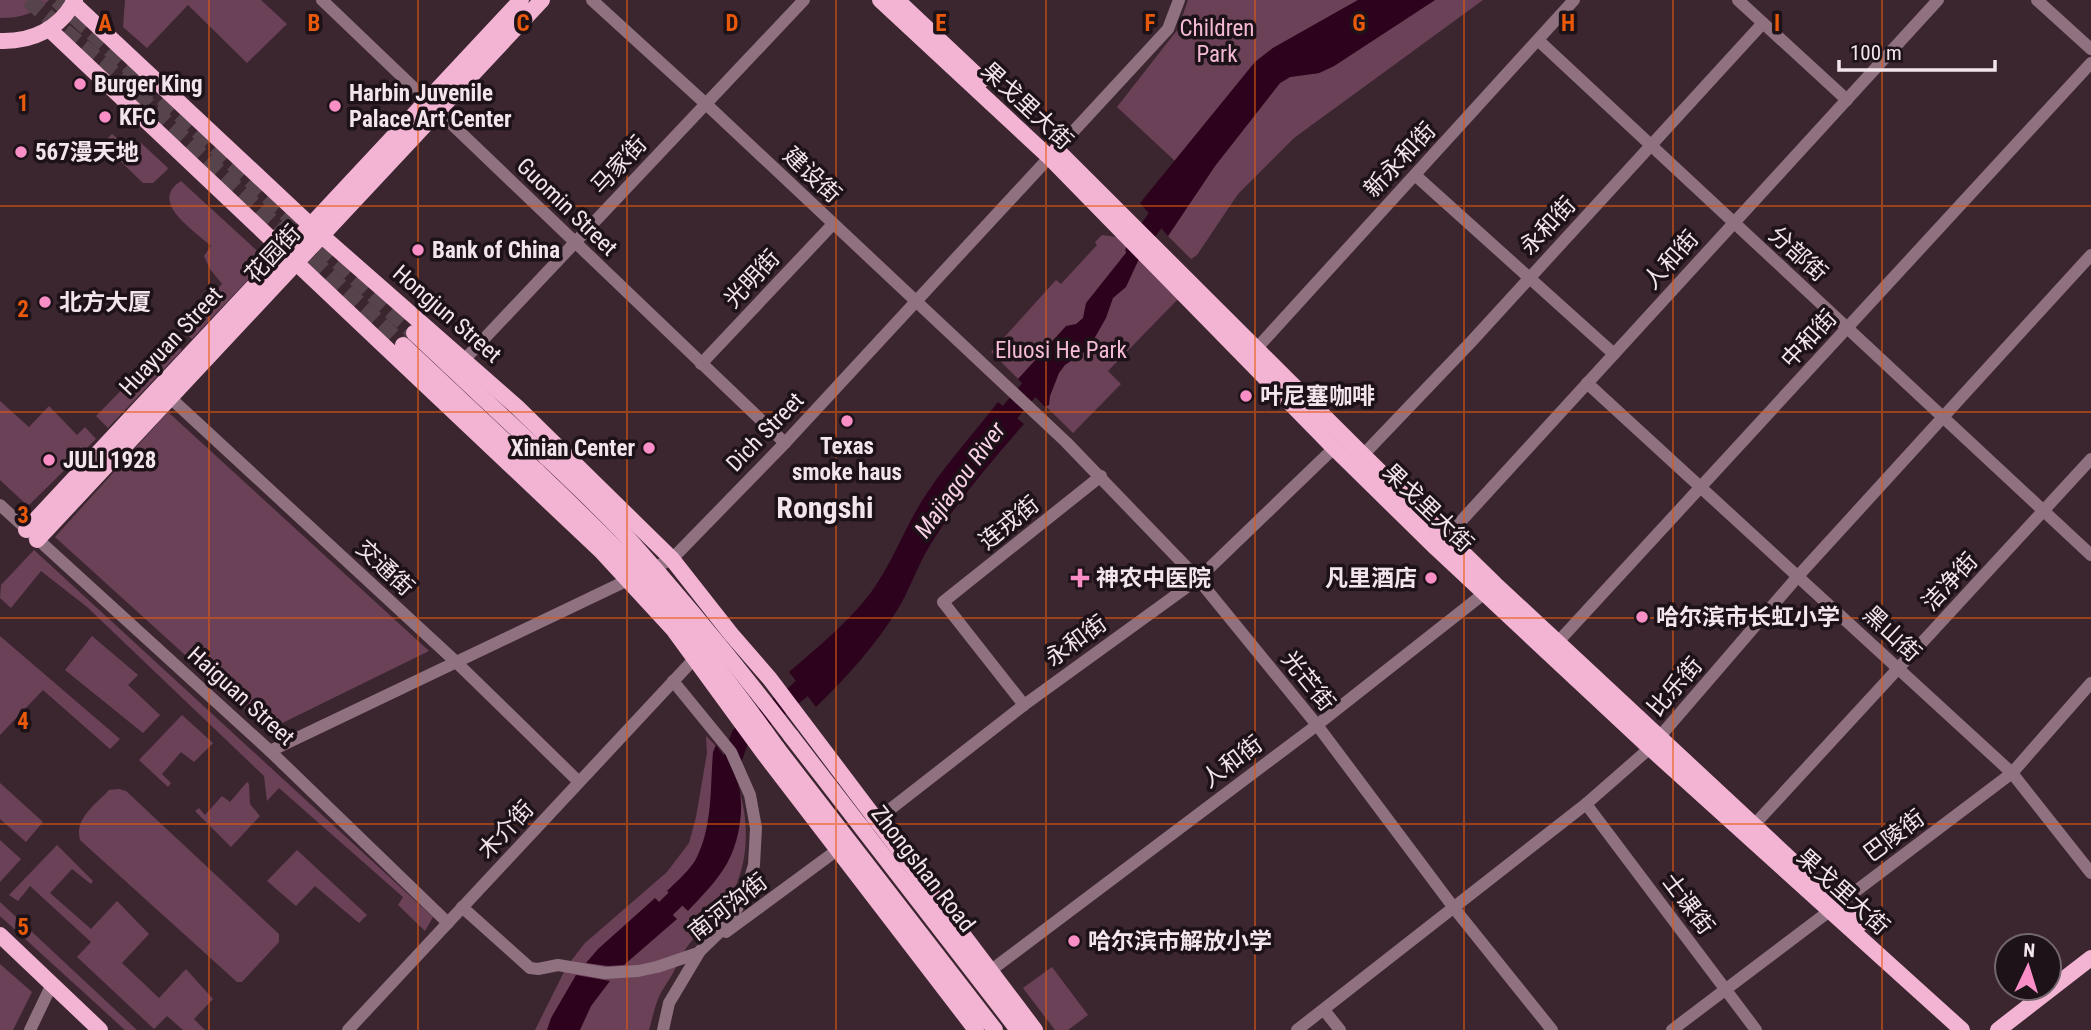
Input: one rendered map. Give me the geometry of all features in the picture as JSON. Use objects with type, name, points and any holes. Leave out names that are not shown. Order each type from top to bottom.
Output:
[{"type":"main road","points":[[432,107],[521,0]]},
{"type":"main road","name":"花园街","points":[[316,230],[432,107],[542,0]]},
{"type":"main road","name":"果戈里大街","points":[[880,0],[1053,154]]},
{"type":"main road","name":"果戈里大街","points":[[897,0],[1186,287],[1334,449],[1441,543],[1834,907],[1975,1030]]},
{"type":"main road","points":[[0,41],[25,40],[49,29],[66,15],[74,2]]},
{"type":"main road","name":"Hongjun Street","points":[[74,2],[316,230],[517,407],[672,559],[770,679],[871,824]]},
{"type":"main road","points":[[49,29],[602,552],[673,629],[695,658],[744,700]]},
{"type":"main road","name":"Huayuan Street","points":[[32,535],[316,230]]},
{"type":"main road","name":"果戈里大街","points":[[1186,287],[1256,348],[1363,455],[1441,543]]},
{"type":"main road","name":"Hongjun Street","points":[[541,464],[524,437],[409,339],[541,464],[626,536],[744,700],[771,751]]},
{"type":"main road","points":[[517,407],[524,437]]},
{"type":"main road","name":"果戈里大街","points":[[1490,589],[1557,643],[1654,743],[1754,825],[1834,907],[1962,1030]]},
{"type":"main road","points":[[731,634],[744,700]]},
{"type":"main road","name":"Hongjun Street","points":[[744,700],[791,736]]},
{"type":"main road","name":"Zhongshan Road","points":[[791,736],[871,824],[1018,1030]]},
{"type":"main road","name":"Zhongshan Road","points":[[771,751],[995,1030]]},
{"type":"main road","points":[[871,824],[1035,1030]]},
{"type":"main road","points":[[844,845],[976,1030]]},
{"type":"main road","points":[[0,935],[100,1030]]},
{"type":"main road","points":[[1998,1030],[2091,958]]},
{"type":"street","name":"Guomin Street","points":[[321,0],[785,443]]},
{"type":"street","name":"建设街","points":[[592,0],[1003,383]]},
{"type":"street","name":"马家街","points":[[465,359],[804,0]]},
{"type":"street","name":"Dich Street","points":[[270,751],[672,559],[785,443],[1168,29],[1179,0]]},
{"type":"street","name":"新永和街","points":[[1256,348],[1574,0]]},
{"type":"street","points":[[1738,0],[1847,100]]},
{"type":"street","name":"人和街","points":[[1441,543],[1938,0]]},
{"type":"street","points":[[2037,0],[2091,48]]},
{"type":"street","name":"永和街","points":[[1363,455],[1471,342],[1763,23]]},
{"type":"street","name":"分部街","points":[[1539,41],[2091,555]]},
{"type":"street","name":"中和街","points":[[1557,643],[2091,63]]},
{"type":"street","points":[[1415,176],[1614,354]]},
{"type":"street","name":"光明街","points":[[701,364],[833,223]]},
{"type":"street","name":"比乐街","points":[[1297,1030],[1586,804],[1654,743],[1798,576],[2091,255]]},
{"type":"street","name":"光芒街","points":[[1003,383],[1101,476],[1198,579],[1317,725],[1454,908],[1552,1030]]},
{"type":"street","name":"黑山街","points":[[1587,383],[2012,773],[2091,873]]},
{"type":"street","name":"交通街","points":[[165,392],[455,661],[579,782]]},
{"type":"street","name":"永和街","points":[[871,824],[1024,705],[1198,579],[1334,449]]},
{"type":"street","name":"洁净街","points":[[1754,825],[2091,459]]},
{"type":"street","name":"连戎街","points":[[1024,705],[943,602],[1101,476]]},
{"type":"street","name":"Haiguan Street","points":[[0,505],[270,751],[448,923]]},
{"type":"street","name":"人和街","points":[[990,971],[1317,725],[1490,589]]},
{"type":"street","name":"木介街","points":[[348,1030],[695,658]]},
{"type":"street","points":[[462,907],[530,968],[558,965],[605,973],[657,967],[698,953],[730,922],[746,891],[754,865],[756,828],[750,795],[731,752],[673,681]]},
{"type":"street","name":"巴陵街","points":[[1672,1030],[2012,773],[2091,683]]},
{"type":"street","name":"士课街","points":[[1586,804],[1756,1030]]},
{"type":"street","name":"南河沟街","points":[[663,1030],[669,1003],[698,953],[844,845]]},
{"type":"street","points":[[30,1030],[52,984]]},
{"type":"street","points":[[1324,1010],[1340,1030]]},
{"type":"green space","points":[[0,0],[49,0],[27,14],[0,18]]},
{"type":"green space","points":[[125,0],[261,0],[287,24],[247,63],[188,5],[147,48],[123,27]]},
{"type":"green space","name":"Children Park","points":[[1188,0],[1358,0],[1273,48],[1255,62],[1175,161],[1117,107],[1178,29]]},
{"type":"green space","points":[[1435,0],[1483,0],[1294,138],[1238,194],[1197,255],[1191,259],[1168,236],[1215,166],[1280,83],[1290,77],[1319,73],[1334,66]]},
{"type":"green space","points":[[112,134],[131,150],[140,142],[168,168],[167,170],[153,183],[143,183],[106,147],[106,140]]},
{"type":"green space","points":[[181,181],[266,259],[192,339],[181,330],[222,284],[204,256],[211,246],[185,224],[172,207],[169,198],[172,189]]},
{"type":"green space","name":"Eluosi He Park","points":[[1102,235],[1117,237],[1179,298],[1108,371],[1121,384],[1073,433],[991,352],[1056,280],[1061,284],[1097,245],[1095,242]]},
{"type":"green space","points":[[171,340],[182,350],[108,428],[96,416]]},
{"type":"green space","points":[[0,401],[29,427],[49,406],[77,435],[85,427],[96,439],[28,506],[0,480]]},
{"type":"green space","points":[[168,412],[429,651],[268,730],[55,537]]},
{"type":"green space","points":[[34,550],[433,917],[425,931],[398,905],[403,897],[279,788],[267,801],[264,776],[87,607],[41,571],[11,608],[0,598],[1,585]]},
{"type":"green space","points":[[0,636],[120,739],[110,749],[43,690],[0,735]]},
{"type":"green space","points":[[92,636],[138,675],[128,685],[160,715],[143,733],[65,670]]},
{"type":"green space","points":[[182,715],[213,743],[194,762],[181,752],[162,774],[171,783],[168,787],[139,760]]},
{"type":"green space","points":[[706,736],[720,751],[730,768],[739,787],[744,808],[745,851],[741,871],[730,898],[685,949],[660,995],[649,1030],[535,1030],[567,966],[585,943],[667,872],[689,843],[707,753]]},
{"type":"green space","points":[[247,782],[250,804],[260,816],[231,847],[195,811],[199,808],[205,815],[222,796],[230,802]]},
{"type":"green space","points":[[0,783],[43,822],[26,842],[0,819]]},
{"type":"green space","points":[[109,790],[126,791],[279,934],[279,942],[242,982],[237,982],[80,840],[80,825],[87,813]]},
{"type":"green space","points":[[0,840],[21,859],[0,882]]},
{"type":"green space","points":[[57,845],[93,881],[91,884],[72,869],[50,893],[91,929],[117,901],[149,934],[122,963],[159,998],[186,969],[213,999],[194,1019],[205,1030],[183,1030],[167,1016],[154,1029],[77,957],[91,942],[30,886],[18,901],[9,895]]},
{"type":"green space","points":[[297,850],[367,915],[359,923],[315,886],[296,906],[267,881]]},
{"type":"green space","points":[[0,902],[137,1030],[125,1030],[0,916]]},
{"type":"green space","points":[[0,964],[32,992],[13,1030],[0,1030]]},
{"type":"green space","points":[[1052,967],[1088,1015],[1068,1030],[1055,1030],[1023,988]]},
{"type":"water","points":[[1358,0],[1435,0],[1334,66],[1319,73],[1290,77],[1280,83],[1215,166],[1168,236],[1140,203],[1255,62],[1273,48]]},
{"type":"water","points":[[1129,249],[1139,259],[1126,287],[1113,298],[1094,339],[1083,353],[1065,365],[1059,373],[1049,405],[1045,407],[1018,379],[1066,326],[1076,324],[1083,318],[1086,303]]},
{"type":"water","points":[[998,402],[1024,424],[939,530],[898,609],[880,636],[850,673],[816,707],[789,672],[858,609],[883,574],[929,490]]},
{"type":"water","points":[[716,745],[731,767],[739,786],[740,822],[736,843],[728,862],[688,911],[667,891],[690,868],[701,846],[708,820],[713,752]]},
{"type":"water","points":[[655,898],[677,919],[624,965],[586,963],[598,949]]},
{"type":"water","points":[[576,975],[610,981],[591,1006],[580,1030],[547,1030],[551,1018]]},
{"type":"waterway","name":"Majiagou River","points":[[1135,250],[1169,200]]},
{"type":"waterway","name":"Majiagou River","points":[[993,432],[1046,370]]},
{"type":"waterway","name":"Majiagou River","points":[[728,771],[741,735],[798,692],[820,670]]},
{"type":"waterway","name":"Majiagou River","points":[[647,927],[693,882]]},
{"type":"tunnel","points":[[28,0],[121,79],[403,345]]},
{"type":"tunnel","points":[[57,0],[414,333]]},
{"type":"place","name":"Burger King","points":[[80,84]]},
{"type":"place","name":"Harbin Juvenile Palace Art Center","points":[[335,106]]},
{"type":"place","name":"KFC","points":[[105,117]]},
{"type":"place","name":"567漫天地","points":[[21,152]]},
{"type":"place","name":"Bank of China","points":[[418,250]]},
{"type":"place","name":"北方大厦","points":[[45,302]]},
{"type":"place","name":"叶尼塞咖啡","points":[[1246,396]]},
{"type":"place","name":"Texas smoke haus","points":[[847,421]]},
{"type":"place","name":"Xinian Center","points":[[649,448]]},
{"type":"place","name":"JULI 1928","points":[[49,460]]},
{"type":"place","name":"神农中医院","points":[[1080,578]]},
{"type":"place","name":"凡里酒店","points":[[1431,578]]},
{"type":"place","name":"哈尔滨市长虹小学","points":[[1642,617]]},
{"type":"place","name":"哈尔滨市解放小学","points":[[1074,941]]},
{"type":"district","name":"Rongshi","points":[[825,507]]}]
